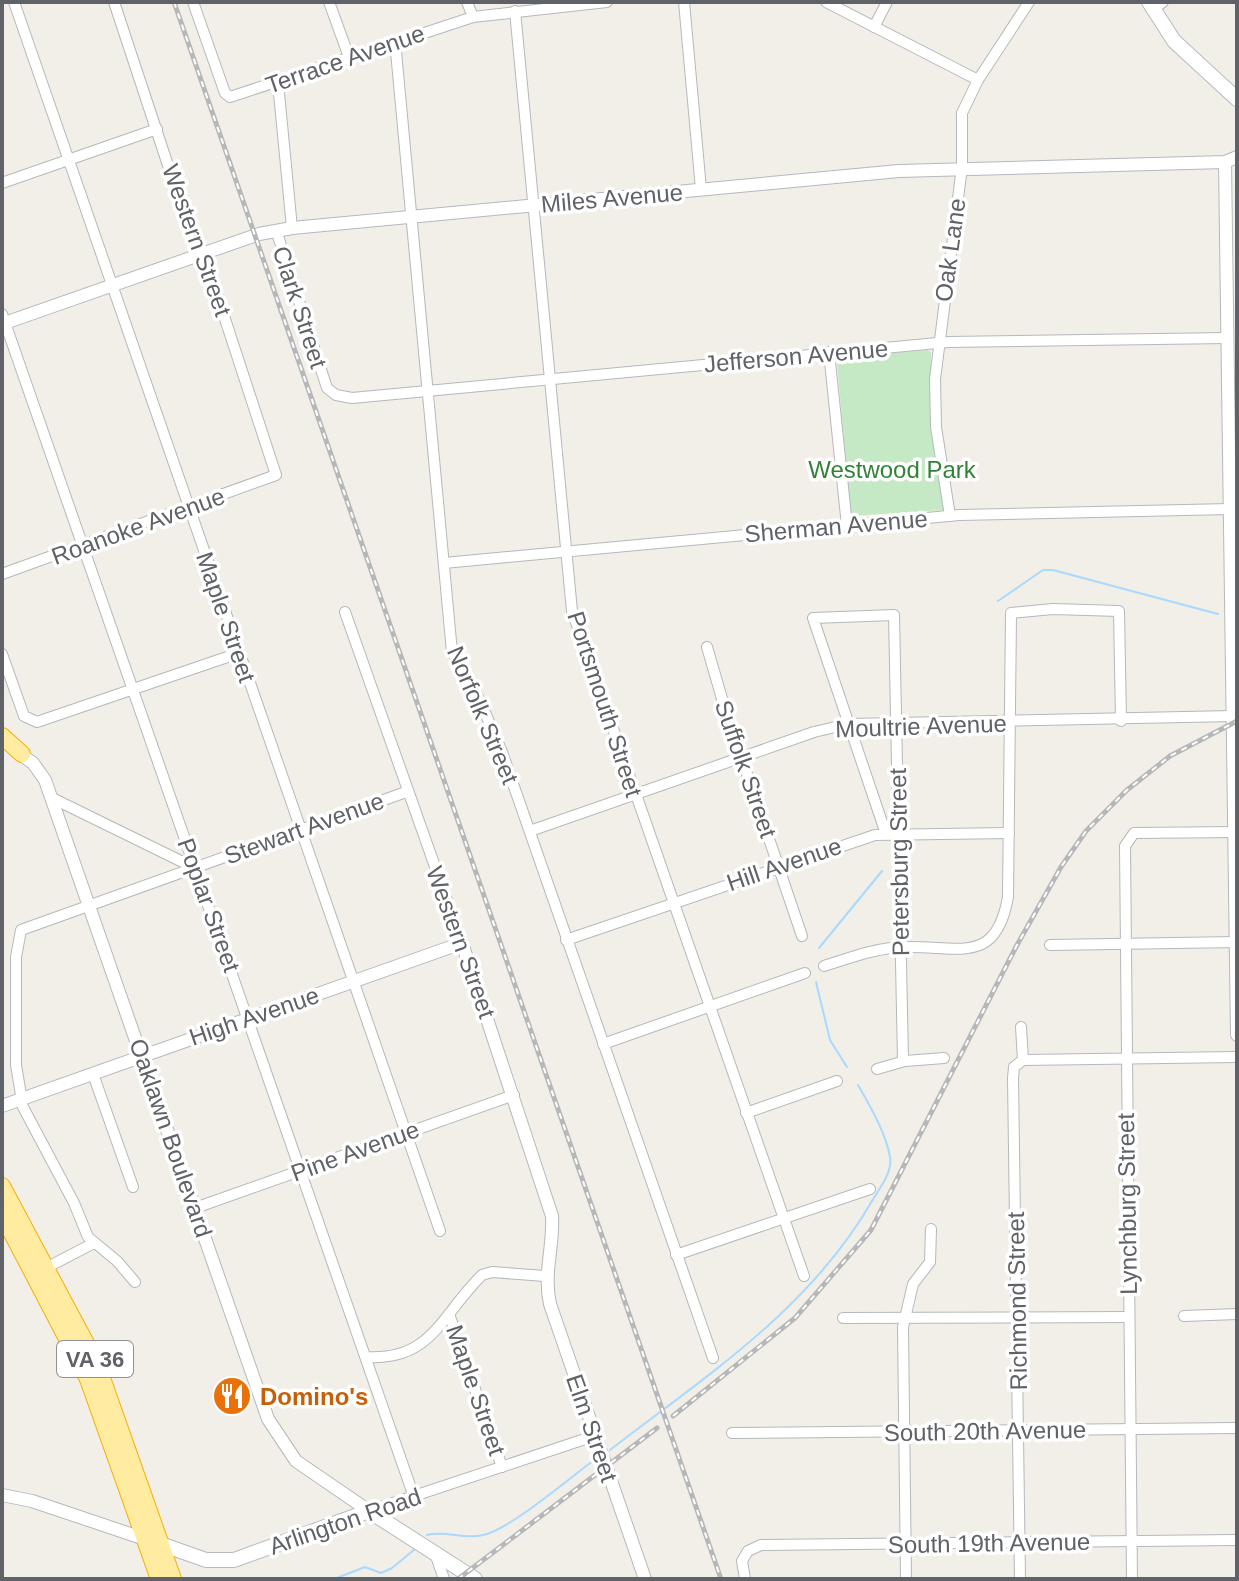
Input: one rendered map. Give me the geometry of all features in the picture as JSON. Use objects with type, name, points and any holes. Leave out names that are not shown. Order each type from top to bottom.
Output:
[{"type":"highway","points":[[2,736],[22,754]]},
{"type":"highway","name":"VA 36","points":[[2,1186],[88,1379],[145,1539]]},
{"type":"highway","name":"VA 36","points":[[2,1214],[41,1271],[97,1364],[162,1545]]},
{"type":"highway","points":[[145,1539],[159,1579]]},
{"type":"highway","points":[[162,1545],[173,1579]]},
{"type":"main road","points":[[1155,4],[1180,47],[1237,99]]},
{"type":"main road","points":[[369,1511],[475,1579]]},
{"type":"main road","name":"Arlington Road","points":[[145,1539],[206,1560],[234,1560],[369,1511]]},
{"type":"street","name":"Maple Street","points":[[14,2],[440,1231]]},
{"type":"street","name":"Western Street","points":[[114,2],[200,255],[210,273],[247,379],[277,471],[274,477]]},
{"type":"street","name":"Terrace Avenue","points":[[193,2],[227,96],[278,83],[473,17],[546,4],[607,2]]},
{"type":"street","points":[[329,2],[349,57]]},
{"type":"street","points":[[467,2],[473,17]]},
{"type":"street","points":[[684,2],[701,189]]},
{"type":"street","points":[[826,2],[978,80]]},
{"type":"street","points":[[874,27],[887,2]]},
{"type":"street","name":"Oak Lane","points":[[950,516],[936,427],[937,343],[962,167],[962,113],[978,80],[1029,2]]},
{"type":"street","name":"Portsmouth Street","points":[[515,11],[572,611],[804,1276]]},
{"type":"street","name":"Norfolk Street","points":[[395,41],[452,652],[490,720],[713,1358]]},
{"type":"street","name":"Clark Street","points":[[278,83],[292,228]]},
{"type":"street","points":[[2,183],[157,129]]},
{"type":"street","points":[[1231,160],[1232,274],[1227,338],[1232,502],[1237,1035]]},
{"type":"street","name":"Miles Avenue","points":[[3,320],[276,230],[962,167],[1231,160]]},
{"type":"street","name":"Clark Street","points":[[276,230],[327,388],[336,395],[367,397]]},
{"type":"street","name":"Poplar Street","points":[[3,320],[414,1497]]},
{"type":"street","name":"Jefferson Avenue","points":[[367,397],[937,343],[1227,338]]},
{"type":"street","points":[[829,352],[847,526]]},
{"type":"street","name":"Roanoke Avenue","points":[[2,574],[274,477]]},
{"type":"street","name":"Sherman Avenue","points":[[444,563],[950,516],[1232,502]]},
{"type":"street","points":[[824,966],[871,951],[901,947],[973,948],[990,942],[1000,930],[1008,897],[1011,613],[1053,609],[1119,611],[1121,721]]},
{"type":"street","name":"Western Street","points":[[345,612],[406,792],[462,943],[552,1216],[552,1241],[545,1276]]},
{"type":"street","name":"Petersburg Street","points":[[848,724],[813,618],[894,615],[903,1061]]},
{"type":"street","name":"Suffolk Street","points":[[707,647],[802,936]]},
{"type":"street","points":[[2,654],[24,716],[31,722],[239,653]]},
{"type":"street","name":"Moultrie Avenue","points":[[530,831],[848,724],[1121,721],[1233,716]]},
{"type":"street","points":[[848,724],[886,834]]},
{"type":"street","name":"Oaklawn Boulevard","points":[[2,745],[22,754],[40,772],[52,798],[276,1435],[296,1461],[369,1511]]},
{"type":"street","name":"Stewart Avenue","points":[[21,1099],[16,1065],[16,957],[21,930],[406,792]]},
{"type":"street","points":[[52,798],[195,868]]},
{"type":"street","name":"Lynchburg Street","points":[[1132,1579],[1125,846],[1134,833],[1236,832]]},
{"type":"street","name":"Hill Avenue","points":[[566,940],[779,865],[886,834],[1009,833]]},
{"type":"street","points":[[1050,945],[1236,942]]},
{"type":"street","name":"High Avenue","points":[[2,1106],[462,943]]},
{"type":"street","points":[[603,1044],[805,973]]},
{"type":"street","name":"Richmond Street","points":[[1020,1579],[1013,1078],[1014,1067],[1023,1060],[1021,1027]]},
{"type":"street","points":[[1023,1060],[1237,1057]]},
{"type":"street","points":[[877,1069],[903,1061],[944,1058]]},
{"type":"street","points":[[93,1074],[133,1187]]},
{"type":"street","points":[[746,1113],[837,1081]]},
{"type":"street","name":"Pine Avenue","points":[[195,1208],[514,1095]]},
{"type":"street","points":[[21,1099],[30,1125],[94,1243],[117,1261],[135,1282]]},
{"type":"street","points":[[676,1255],[870,1189]]},
{"type":"street","points":[[906,1579],[906,1318],[913,1284],[930,1262],[931,1229]]},
{"type":"street","points":[[41,1271],[94,1243]]},
{"type":"street","points":[[366,1357],[396,1357],[418,1348],[470,1287],[487,1273],[545,1276]]},
{"type":"street","name":"Elm Street","points":[[545,1276],[550,1304],[645,1579]]},
{"type":"street","name":"Maple Street","points":[[449,1314],[502,1467]]},
{"type":"street","points":[[1184,1316],[1237,1314]]},
{"type":"street","points":[[843,1318],[1129,1317]]},
{"type":"street","name":"South 20th Avenue","points":[[732,1433],[1237,1428]]},
{"type":"street","name":"Arlington Road","points":[[369,1511],[594,1436]]},
{"type":"street","name":"Arlington Road","points":[[2,1495],[32,1501],[145,1539]]},
{"type":"street","name":"South 19th Avenue","points":[[745,1579],[741,1566],[745,1555],[761,1545],[1237,1540]]},
{"type":"street","points":[[435,1553],[444,1579]]},
{"type":"green space","name":"Westwood Park","points":[[931,352],[930,428],[945,506],[943,510],[851,516],[839,358]]},
{"type":"waterway","points":[[998,601],[1043,570],[1053,570],[1218,614]]},
{"type":"waterway","points":[[819,948],[882,871]]},
{"type":"waterway","points":[[816,982],[830,1040],[847,1067]]},
{"type":"waterway","points":[[610,1450],[754,1338],[787,1308],[847,1240],[885,1180],[890,1163],[881,1129],[858,1085]]},
{"type":"waterway","points":[[427,1535],[476,1536],[494,1531],[523,1514],[593,1461]]},
{"type":"waterway","points":[[334,1579],[365,1567],[381,1573],[415,1549]]},
{"type":"railway","points":[[174,2],[721,1579]]},
{"type":"railway","points":[[673,1416],[795,1318],[871,1230],[1017,945],[1061,867],[1086,831],[1127,790],[1170,756],[1237,721]]},
{"type":"railway","points":[[458,1579],[657,1428]]},
{"type":"place","name":"Domino's","points":[[232,1396]]}]
